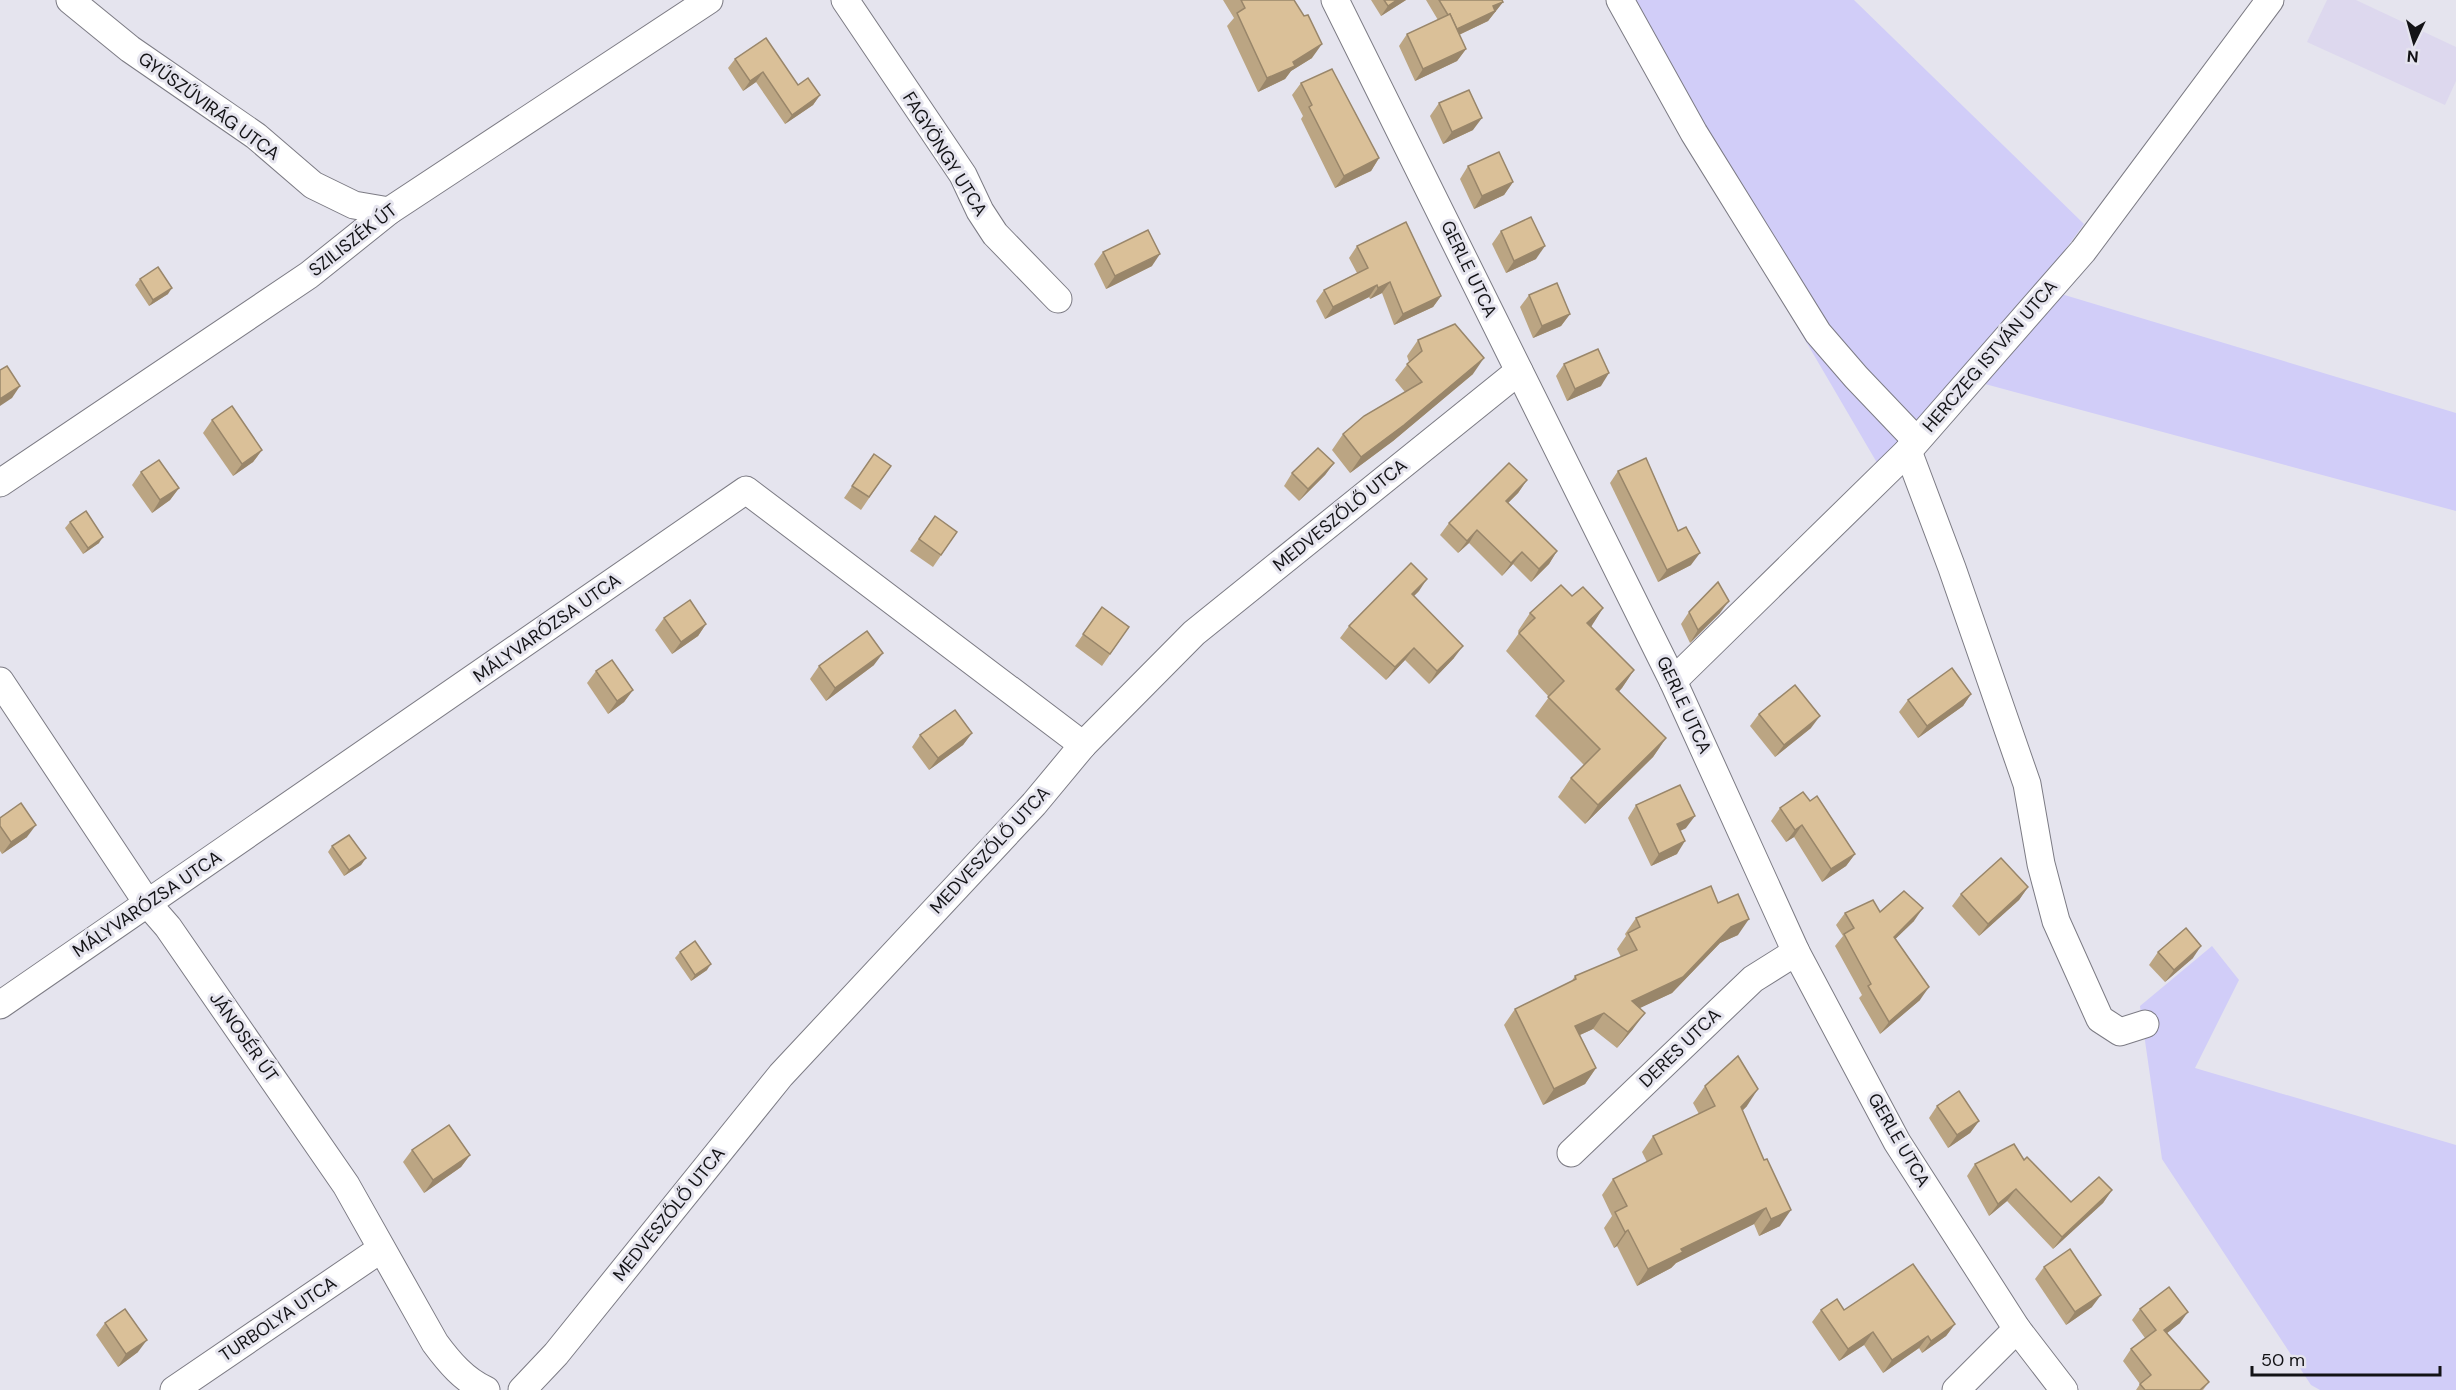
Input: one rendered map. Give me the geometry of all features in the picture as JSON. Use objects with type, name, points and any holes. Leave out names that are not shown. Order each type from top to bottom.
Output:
[{"type":"street","name":"GYŰSZŰVIRÁG UTCA","points":[[70,0],[130,49],[256,136],[314,185],[354,204],[388,211]]},
{"type":"street","name":"SZILISZÉK ÚT","points":[[0,483],[309,275],[388,211],[709,0]]},
{"type":"street","name":"FAGYÖNGY UTCA","points":[[845,0],[963,175],[995,234],[1058,299]]},
{"type":"street","name":"GERLE UTCA","points":[[1335,0],[1673,681],[1796,952],[1897,1142],[2017,1329],[2064,1390]]},
{"type":"street","points":[[1620,0],[1694,133],[1818,333],[1912,445],[2027,784],[2041,864],[2056,921],[2100,1019],[2120,1032],[2145,1024]]},
{"type":"street","name":"HERCZEG ISTVÁN UTCA","points":[[1673,681],[1912,445],[2083,251],[2270,0]]},
{"type":"street","name":"MEDVESZŐLŐ UTCA","points":[[522,1390],[556,1354],[781,1075],[1034,804],[1083,745],[1194,633],[1519,371]]},
{"type":"street","name":"MÁLYVARÓZSA UTCA","points":[[0,1005],[746,490],[1083,745]]},
{"type":"street","name":"JÁNOSÉR ÚT","points":[[0,681],[148,904],[168,927],[346,1185],[435,1343],[452,1364],[473,1384],[486,1390]]},
{"type":"street","name":"DERES UTCA","points":[[1571,1153],[1753,979],[1796,952]]},
{"type":"street","name":"TURBOLYA UTCA","points":[[174,1390],[381,1249]]},
{"type":"street","points":[[1956,1390],[2017,1329]]},
{"type":"shaded area","points":[[1606,0],[1854,0],[2084,224],[2038,287],[2456,413],[2456,511],[1985,384],[1890,485]]},
{"type":"shaded area","points":[[2327,0],[2356,0],[2456,47],[2456,81],[2445,105],[2307,42]]},
{"type":"shaded area","points":[[2212,946],[2239,980],[2195,1068],[2456,1145],[2456,1390],[2320,1390],[2311,1385],[2162,1159],[2140,1006]]},
{"type":"building","points":[[1241,0],[1294,0],[1304,16],[1308,15],[1322,44],[1293,62],[1295,66],[1267,78],[1237,13],[1245,8]]},
{"type":"building","points":[[1384,0],[1397,0],[1388,6]]},
{"type":"building","points":[[1439,0],[1502,0],[1503,2],[1493,6],[1495,11],[1457,29],[1450,14],[1448,15]]},
{"type":"building","points":[[1450,14],[1466,49],[1423,69],[1407,34]]},
{"type":"building","points":[[766,38],[798,85],[808,78],[820,95],[792,115],[763,72],[750,81],[735,59]]},
{"type":"building","points":[[1332,69],[1379,158],[1344,176],[1309,107],[1312,105],[1301,83]]},
{"type":"building","points":[[1469,90],[1482,118],[1452,132],[1439,103]]},
{"type":"building","points":[[1499,152],[1513,182],[1482,196],[1468,166]]},
{"type":"building","points":[[1531,217],[1545,246],[1514,261],[1501,231]]},
{"type":"building","points":[[1406,222],[1441,296],[1403,314],[1390,282],[1378,288],[1377,285],[1333,307],[1324,290],[1368,268],[1357,246]]},
{"type":"building","points":[[1148,230],[1160,254],[1115,276],[1103,252]]},
{"type":"building","points":[[158,267],[172,288],[153,300],[140,279]]},
{"type":"building","points":[[1557,283],[1570,314],[1542,326],[1529,295]]},
{"type":"building","points":[[1455,324],[1484,358],[1404,425],[1361,457],[1343,434],[1364,416],[1422,382],[1407,364],[1422,351],[1418,340]]},
{"type":"building","points":[[1598,349],[1609,373],[1575,389],[1564,364]]},
{"type":"building","points":[[7,366],[20,386],[0,399],[0,370]]},
{"type":"building","points":[[232,406],[262,450],[242,464],[212,420]]},
{"type":"building","points":[[1318,448],[1334,463],[1308,489],[1292,473]]},
{"type":"building","points":[[874,454],[891,466],[869,497],[852,486]]},
{"type":"building","points":[[1646,458],[1678,531],[1686,527],[1700,553],[1667,570],[1618,471]]},
{"type":"building","points":[[159,460],[179,488],[160,500],[141,472]]},
{"type":"building","points":[[1509,463],[1527,480],[1506,501],[1557,551],[1539,569],[1522,552],[1511,563],[1477,530],[1467,541],[1449,523]]},
{"type":"building","points":[[86,511],[103,537],[88,548],[70,522]]},
{"type":"building","points":[[935,516],[957,532],[941,555],[919,539]]},
{"type":"building","points":[[1411,563],[1427,579],[1412,594],[1463,646],[1437,671],[1414,648],[1395,667],[1349,626]]},
{"type":"building","points":[[1718,582],[1729,601],[1698,630],[1689,612]]},
{"type":"building","points":[[1561,585],[1572,596],[1583,587],[1603,608],[1587,623],[1634,670],[1616,689],[1666,738],[1598,805],[1571,778],[1600,749],[1548,697],[1564,681],[1519,633],[1535,618],[1530,613]]},
{"type":"building","points":[[690,600],[706,624],[681,642],[664,618]]},
{"type":"building","points":[[1102,607],[1129,627],[1110,654],[1083,634]]},
{"type":"building","points":[[867,631],[883,653],[835,688],[819,666]]},
{"type":"building","points":[[612,660],[633,690],[617,701],[596,671]]},
{"type":"building","points":[[1952,668],[1971,694],[1927,726],[1908,700]]},
{"type":"building","points":[[1795,685],[1820,716],[1784,745],[1759,714]]},
{"type":"building","points":[[955,710],[972,733],[938,758],[920,735]]},
{"type":"building","points":[[1680,785],[1695,816],[1677,824],[1685,841],[1659,854],[1636,805]]},
{"type":"building","points":[[1803,792],[1810,801],[1817,796],[1855,854],[1831,869],[1802,825],[1795,830],[1780,808]]},
{"type":"building","points":[[21,803],[36,825],[11,842],[0,826],[0,818]]},
{"type":"building","points":[[349,835],[366,858],[349,870],[332,846]]},
{"type":"building","points":[[2001,858],[2028,887],[1988,924],[1961,894]]},
{"type":"building","points":[[1711,886],[1718,903],[1738,894],[1749,919],[1731,927],[1683,977],[1632,1001],[1645,1013],[1628,1032],[1604,1013],[1575,1026],[1596,1068],[1554,1089],[1515,1009],[1576,979],[1575,976],[1637,950],[1628,933],[1640,927],[1636,918]]},
{"type":"building","points":[[1904,891],[1923,908],[1894,937],[1929,987],[1889,1022],[1868,986],[1871,984],[1844,934],[1854,928],[1845,913],[1873,900],[1880,912]]},
{"type":"building","points":[[2186,928],[2201,946],[2174,970],[2158,952]]},
{"type":"building","points":[[695,941],[711,964],[695,975],[680,952]]},
{"type":"building","points":[[1738,1056],[1758,1089],[1741,1107],[1764,1160],[1767,1159],[1791,1210],[1771,1219],[1766,1208],[1681,1249],[1683,1252],[1648,1269],[1628,1230],[1625,1232],[1615,1212],[1627,1206],[1613,1179],[1662,1154],[1653,1136],[1715,1106],[1705,1086]]},
{"type":"building","points":[[1959,1091],[1979,1121],[1957,1135],[1937,1106]]},
{"type":"building","points":[[449,1125],[470,1155],[433,1180],[412,1150]]},
{"type":"building","points":[[2014,1144],[2024,1160],[2027,1157],[2071,1202],[2099,1177],[2112,1190],[2062,1237],[2016,1189],[1998,1204],[1975,1164]]},
{"type":"building","points":[[2070,1249],[2101,1295],[2075,1312],[2044,1267]]},
{"type":"building","points":[[1913,1264],[1955,1324],[1931,1341],[1928,1336],[1892,1360],[1873,1332],[1848,1349],[1821,1310],[1837,1299],[1844,1310]]},
{"type":"building","points":[[2169,1287],[2188,1312],[2164,1330],[2209,1382],[2200,1390],[2145,1390],[2140,1384],[2151,1375],[2131,1349],[2156,1330],[2140,1309]]},
{"type":"building","points":[[125,1309],[147,1340],[126,1354],[105,1323]]}]
